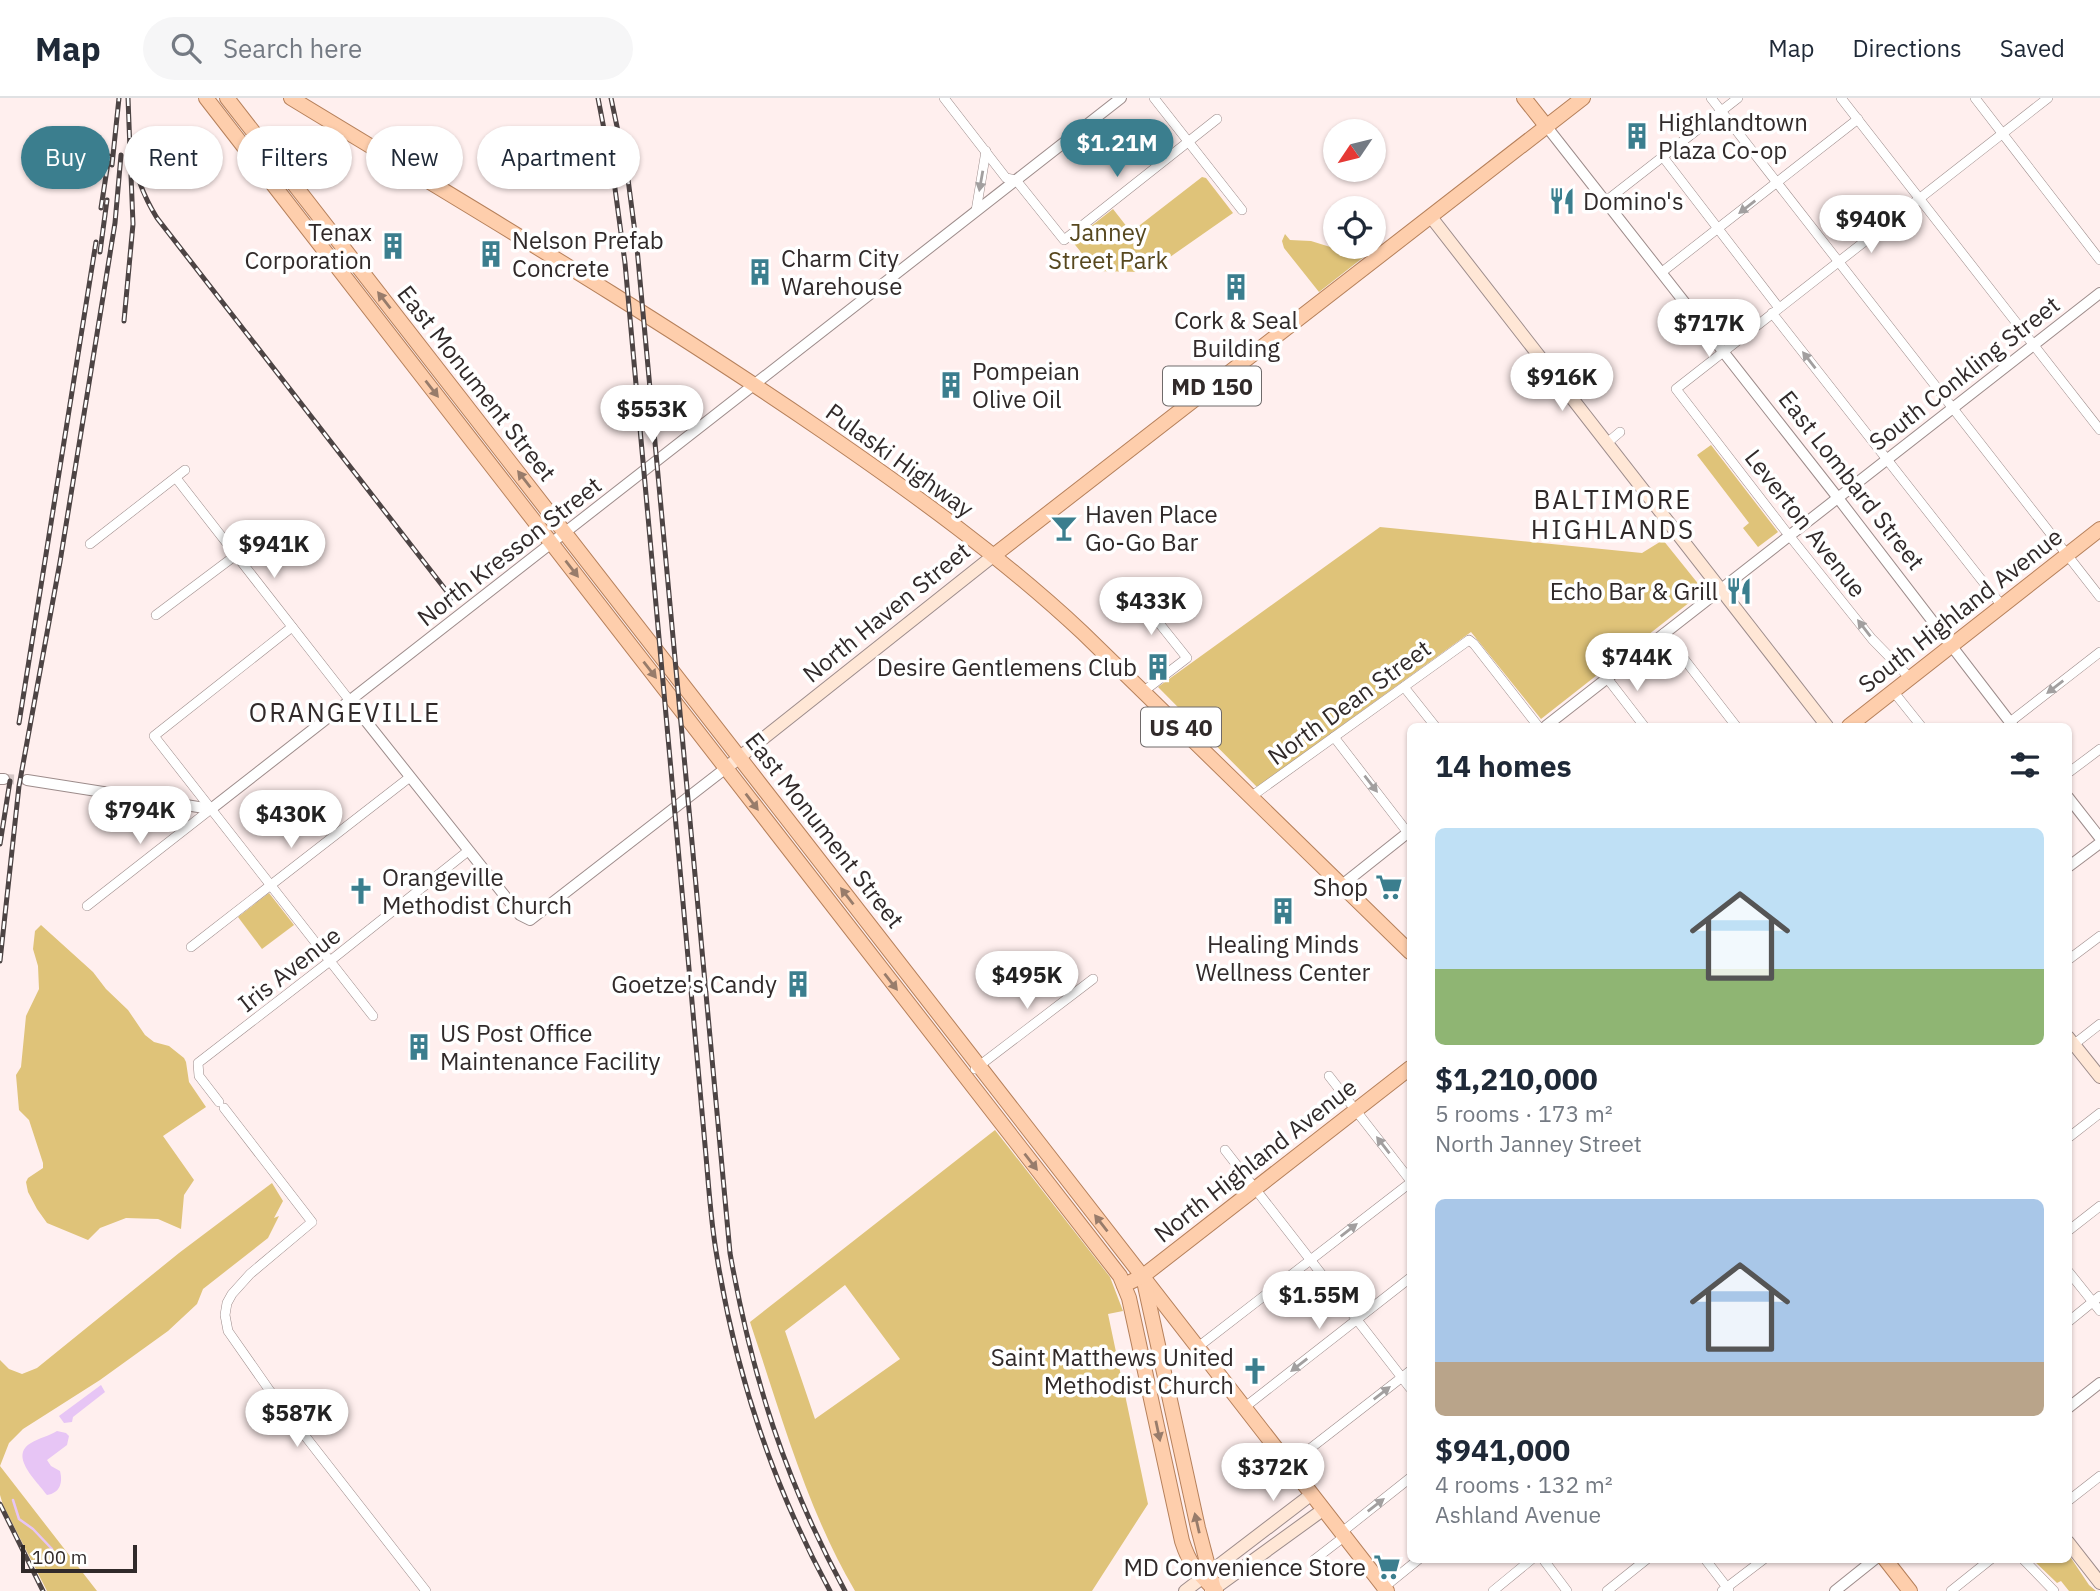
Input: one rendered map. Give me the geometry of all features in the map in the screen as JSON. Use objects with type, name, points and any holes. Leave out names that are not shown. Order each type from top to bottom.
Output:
[{"type":"main road","name":"East Monument Street","points":[[206,98],[1111,1264],[1124,1285]]},
{"type":"main road","name":"East Monument Street","points":[[226,98],[1245,1407],[1383,1590]]},
{"type":"main road","name":"Pulaski Highway","points":[[291,98],[658,322],[900,484],[1042,595],[1407,949]]},
{"type":"main road","name":"East Lombard Street","points":[[1524,98],[1546,127]]},
{"type":"main road","points":[[1546,127],[1583,98]]},
{"type":"main road","name":"MD 150","points":[[1431,217],[1546,127]]},
{"type":"main road","points":[[1431,217],[1825,723]]},
{"type":"main road","name":"North Haven Street","points":[[726,768],[993,556],[1431,217]]},
{"type":"main road","name":"South Highland Avenue","points":[[1853,723],[2100,529]]},
{"type":"main road","points":[[2072,1045],[2100,1077]]},
{"type":"main road","name":"North Highland Avenue","points":[[1124,1285],[1143,1276],[1407,1070]]},
{"type":"main road","points":[[1143,1276],[1206,1575],[1214,1590],[1324,1509]]},
{"type":"main road","points":[[1124,1285],[1182,1541],[1191,1562],[1206,1575]]},
{"type":"main road","points":[[1185,1591],[1312,1494]]},
{"type":"main road","points":[[2072,1546],[2095,1568],[2100,1583]]},
{"type":"main road","points":[[1888,1563],[1910,1591]]},
{"type":"street","points":[[944,98],[1006,178],[1016,180],[1064,240],[1217,119]]},
{"type":"street","points":[[1154,98],[1241,210]]},
{"type":"street","points":[[1711,98],[2100,597]]},
{"type":"street","points":[[1606,201],[1738,98]]},
{"type":"street","points":[[1841,98],[2100,430]]},
{"type":"street","points":[[1975,98],[2100,260]]},
{"type":"street","points":[[1723,351],[2048,98]]},
{"type":"street","name":"North Kresson Street","points":[[87,906],[1117,99]]},
{"type":"street","points":[[1662,272],[1858,119]]},
{"type":"street","name":"East Lombard Street","points":[[1546,127],[1662,272],[2011,723]]},
{"type":"street","points":[[976,211],[986,151]]},
{"type":"street","points":[[1663,157],[1887,460],[2002,606]]},
{"type":"street","name":"South Conkling Street","points":[[1550,723],[2100,293]]},
{"type":"street","name":"Leverton Avenue","points":[[1723,351],[1676,388],[1872,639],[1910,678]]},
{"type":"street","points":[[1607,443],[1620,432]]},
{"type":"street","points":[[90,544],[185,470]]},
{"type":"street","points":[[176,478],[468,851]]},
{"type":"street","points":[[156,615],[236,555]]},
{"type":"street","points":[[1139,598],[1187,658],[1143,691]]},
{"type":"street","points":[[292,627],[153,736],[373,1016]]},
{"type":"street","points":[[1664,633],[1734,723]]},
{"type":"street","name":"North Dean Street","points":[[1252,796],[1469,640],[1536,723]]},
{"type":"street","points":[[2013,723],[2100,652]]},
{"type":"street","points":[[1607,678],[1642,723]]},
{"type":"street","points":[[1404,687],[1433,723]]},
{"type":"street","points":[[1893,691],[1919,723]]},
{"type":"street","points":[[1334,737],[1407,829]]},
{"type":"street","points":[[2072,770],[2100,749]]},
{"type":"street","name":"North Haven Street","points":[[468,851],[520,915],[530,920],[726,768]]},
{"type":"street","points":[[191,947],[410,778]]},
{"type":"street","points":[[27,780],[211,809]]},
{"type":"street","points":[[2072,802],[2100,840],[2072,864]]},
{"type":"street","points":[[1342,885],[1407,834]]},
{"type":"street","name":"Iris Avenue","points":[[426,1591],[228,1331],[225,1315],[232,1294],[250,1274],[312,1222],[199,1076],[198,1063],[468,851]]},
{"type":"street","points":[[2072,957],[2100,936]]},
{"type":"street","points":[[965,1077],[1093,979]]},
{"type":"street","points":[[2072,1042],[2100,1024]]},
{"type":"street","points":[[1329,1076],[1407,1177]]},
{"type":"street","points":[[2072,1135],[2100,1113]]},
{"type":"street","points":[[1225,1150],[1407,1384]]},
{"type":"street","points":[[1198,1347],[1407,1183]]},
{"type":"street","points":[[2072,1228],[2100,1206]]},
{"type":"street","points":[[2072,1275],[2096,1299],[2100,1311]]},
{"type":"street","points":[[1245,1407],[1407,1280]]},
{"type":"street","points":[[2072,1319],[2096,1299]]},
{"type":"street","points":[[1289,1465],[1407,1374]]},
{"type":"street","points":[[2072,1405],[2100,1383]]},
{"type":"street","points":[[2072,1498],[2100,1476]]},
{"type":"street","points":[[1314,1560],[1407,1481]]},
{"type":"street","points":[[1383,1590],[1414,1563]]},
{"type":"street","points":[[1493,1591],[1527,1563]]},
{"type":"street","points":[[1546,1563],[1567,1591]]},
{"type":"street","points":[[1607,1591],[1642,1563]]},
{"type":"street","points":[[1708,1563],[1726,1590],[1759,1563]]},
{"type":"street","points":[[1835,1591],[1870,1563]]},
{"type":"street","points":[[1951,1591],[1987,1563]]},
{"type":"street","points":[[2027,1563],[2054,1591]]},
{"type":"green space","name":"Janney Street Park","points":[[1202,177],[1206,178],[1233,213],[1160,264],[1141,272],[1096,271],[1072,241],[1113,209],[1131,232]]},
{"type":"green space","points":[[1285,234],[1290,240],[1323,245],[1323,259],[1361,259],[1319,292],[1284,248],[1282,241]]},
{"type":"green space","points":[[1711,445],[1778,532],[1758,547],[1743,528],[1749,523],[1697,455]]},
{"type":"green space","points":[[1380,527],[1642,553],[1663,540],[1704,591],[1541,719],[1471,632],[1257,787],[1158,687]]},
{"type":"green space","points":[[269,893],[294,925],[262,949],[238,917]]},
{"type":"green space","points":[[41,925],[93,972],[128,1010],[145,1035],[154,1042],[169,1046],[186,1062],[189,1082],[206,1107],[163,1136],[194,1180],[184,1195],[181,1229],[158,1219],[126,1218],[100,1228],[88,1240],[47,1223],[28,1192],[28,1178],[43,1168],[43,1163],[29,1120],[19,1110],[16,1075],[21,1067],[26,1016],[39,989],[38,966],[33,949],[35,931]]},
{"type":"green space","points":[[995,1130],[1110,1277],[1123,1311],[1108,1314],[1148,1504],[1092,1591],[855,1591],[809,1494],[750,1322]],"holes":[[[845,1285],[900,1359],[815,1419],[785,1331]]]},
{"type":"green space","points":[[272,1183],[283,1201],[268,1238],[203,1289],[197,1304],[168,1331],[100,1380],[23,1429],[9,1443],[0,1466],[0,1360],[9,1369],[22,1374],[37,1368],[179,1253]]},
{"type":"green space","points":[[0,1466],[97,1591],[47,1591],[3,1505],[0,1495]]},
{"type":"green space","points":[[2072,1560],[2096,1591],[2069,1591],[2061,1581],[2057,1583],[2036,1563],[2072,1563]]},
{"type":"shaded area","points":[[101,1385],[105,1392],[73,1417],[72,1422],[64,1423],[59,1416]]},
{"type":"shaded area","points":[[57,1431],[69,1436],[67,1445],[47,1460],[60,1471],[61,1480],[58,1490],[47,1495],[27,1469],[23,1455],[25,1448],[31,1443]]},
{"type":"waterway","points":[[13,1500],[19,1519],[52,1549]]},
{"type":"tunnel","points":[[4,779],[27,780]]},
{"type":"railway","points":[[112,165],[119,98]]},
{"type":"railway","points":[[128,98],[129,126]]},
{"type":"railway","points":[[598,98],[614,181],[625,263],[715,1245],[735,1344],[759,1429],[791,1511],[830,1591]]},
{"type":"railway","points":[[611,98],[628,179],[637,248],[730,1253],[749,1343],[773,1427],[805,1509],[845,1591]]},
{"type":"railway","points":[[0,961],[19,786],[60,562],[115,223],[121,155]]},
{"type":"railway","points":[[101,208],[104,189]]},
{"type":"railway","points":[[124,321],[133,224],[132,189]]},
{"type":"railway","points":[[142,189],[157,218],[452,598]]},
{"type":"railway","points":[[100,252],[107,200]]},
{"type":"railway","points":[[19,723],[96,242]]},
{"type":"railway","points":[[0,844],[10,781]]},
{"type":"railway","points":[[0,1504],[43,1591]]},
{"type":"place","name":"Highlandtown Plaza Co-op","points":[[1637,136]]},
{"type":"place","name":"Domino's","points":[[1562,201]]},
{"type":"place","name":"Tenax Corporation","points":[[393,246]]},
{"type":"place","name":"Nelson Prefab Concrete","points":[[491,254]]},
{"type":"place","name":"Charm City Warehouse","points":[[760,272]]},
{"type":"place","name":"Cork & Seal Building","points":[[1236,287]]},
{"type":"place","name":"Pompeian Olive Oil","points":[[951,385]]},
{"type":"place","name":"Haven Place Go-Go Bar","points":[[1064,528]]},
{"type":"place","name":"Echo Bar & Grill","points":[[1739,591]]},
{"type":"place","name":"Desire Gentlemens Club","points":[[1158,667]]},
{"type":"place","name":"Shop","points":[[1389,887]]},
{"type":"place","name":"Orangeville Methodist Church","points":[[361,891]]},
{"type":"place","name":"Healing Minds Wellness Center","points":[[1283,911]]},
{"type":"place","name":"Goetze's Candy","points":[[798,984]]},
{"type":"place","name":"US Post Office Maintenance Facility","points":[[419,1047]]},
{"type":"place","name":"Saint Matthews United Methodist Church","points":[[1255,1371]]},
{"type":"place","name":"MD Convenience Store","points":[[1387,1567]]},
{"type":"district","name":"BALTIMORE HIGHLANDS","points":[[1613,514]]},
{"type":"district","name":"ORANGEVILLE","points":[[345,712]]}]
